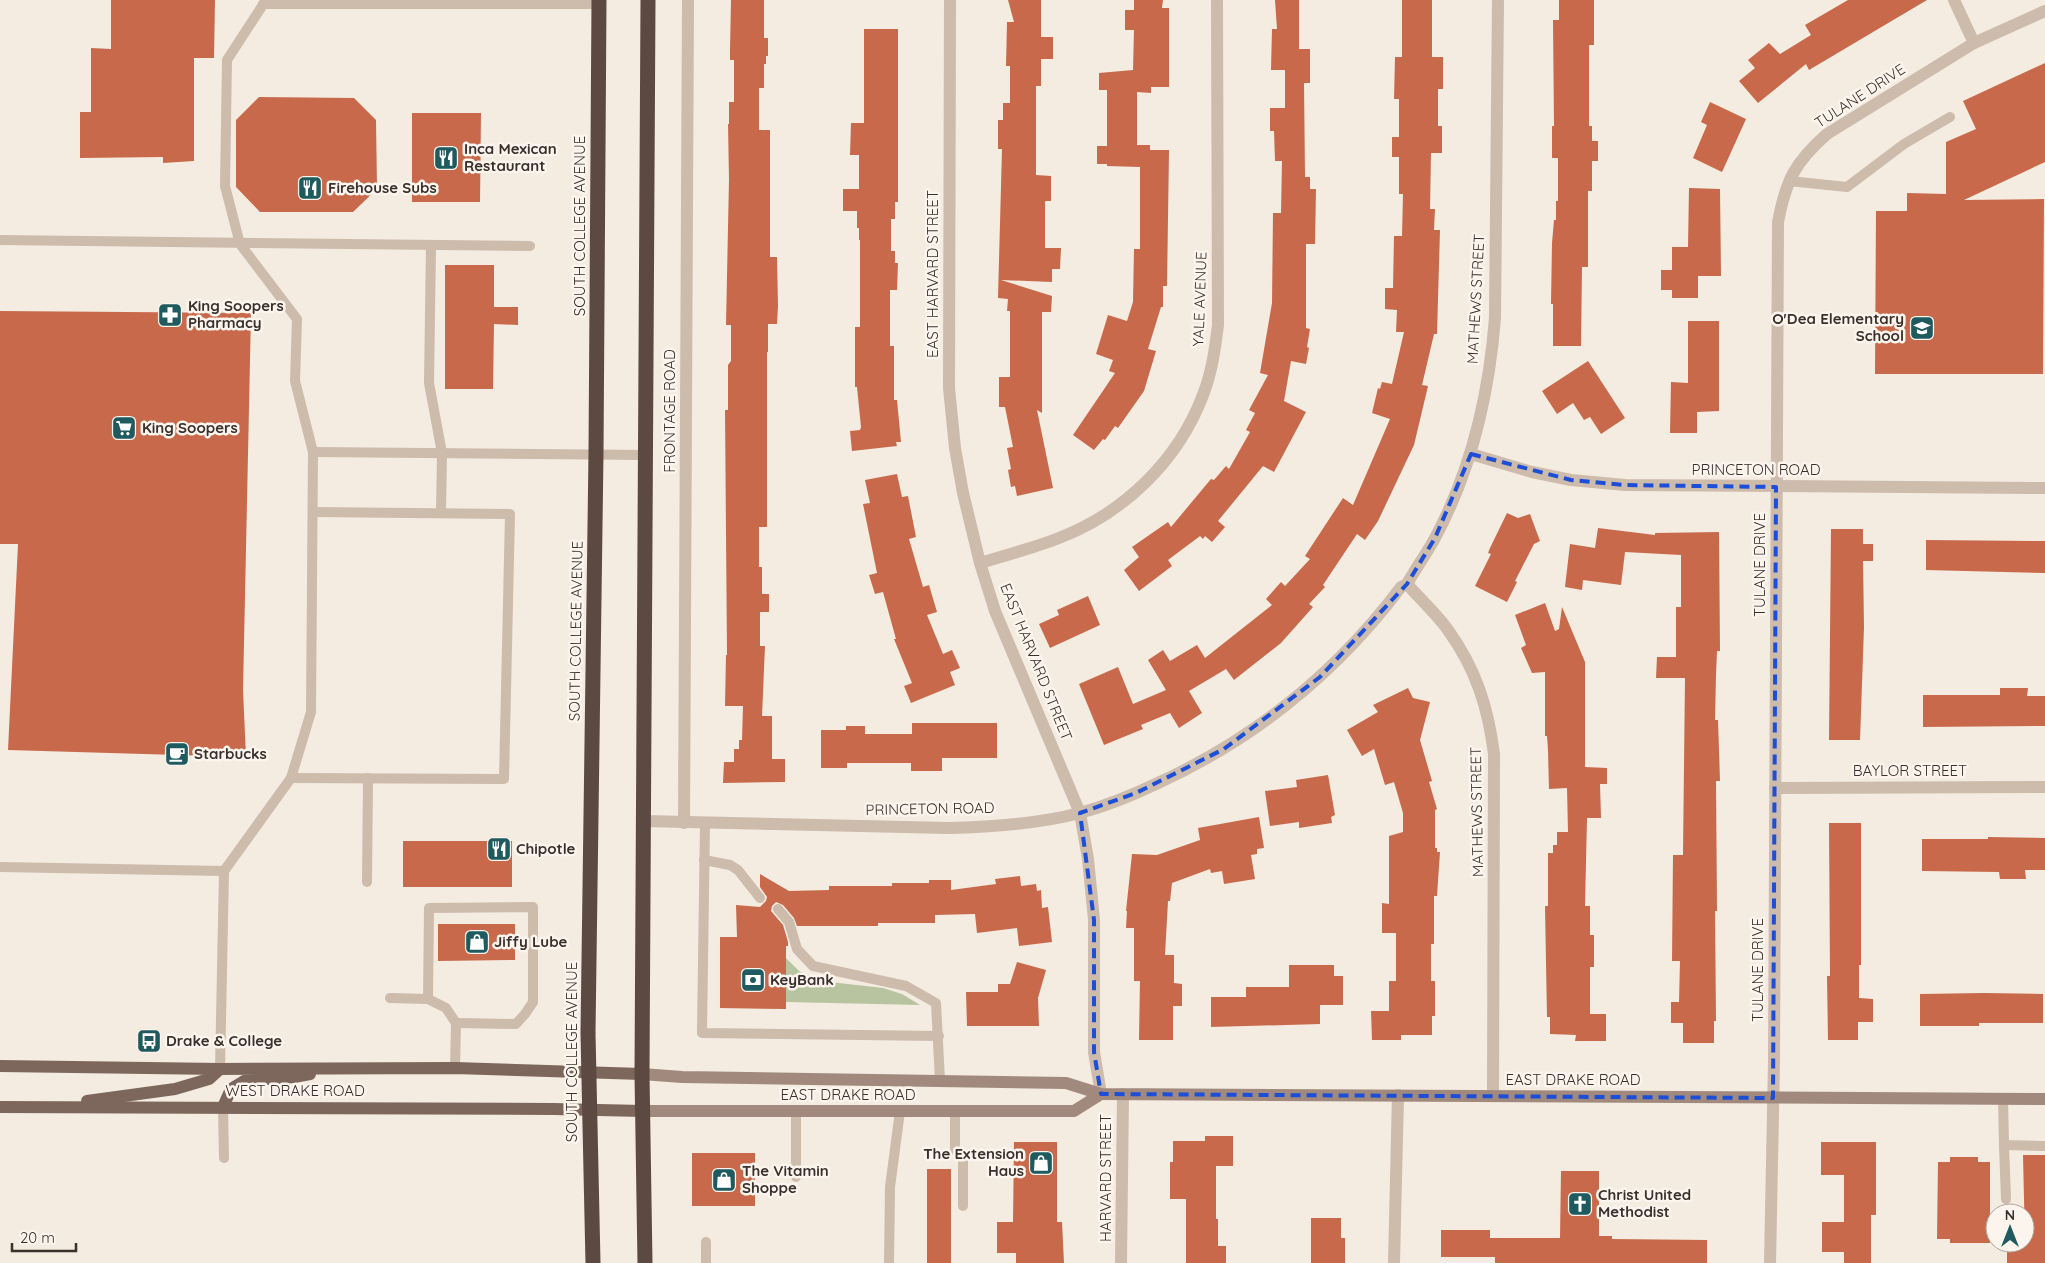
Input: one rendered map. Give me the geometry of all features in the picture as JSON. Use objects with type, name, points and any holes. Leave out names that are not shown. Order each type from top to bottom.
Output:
[{"type":"highway","points":[[645,1263],[642,1074],[648,0]]},
{"type":"highway","name":"SOUTH COLLEGE AVENUE","points":[[592,1263],[588,1071],[596,454],[599,2]]},
{"type":"main road","name":"WEST DRAKE ROAD","points":[[0,1066],[220,1069],[455,1068],[588,1071]]},
{"type":"main road","points":[[66,1107],[92,1100],[175,1089],[209,1079],[220,1069]]},
{"type":"main road","points":[[223,1107],[231,1089],[244,1081],[294,1077],[334,1069]]},
{"type":"main road","name":"EAST DRAKE ROAD","points":[[588,1071],[682,1077],[1066,1083],[1102,1094],[2045,1099]]},
{"type":"main road","name":"EAST DRAKE ROAD","points":[[590,1109],[643,1111],[1074,1111],[1102,1094]]},
{"type":"main road","name":"WEST DRAKE ROAD","points":[[0,1107],[590,1109]]},
{"type":"street","name":"FRONTAGE ROAD","points":[[684,823],[688,0]]},
{"type":"street","name":"EAST HARVARD STREET","points":[[950,0],[949,388],[955,448],[963,493],[980,563],[995,612],[1080,813],[1088,859],[1094,920],[1094,1052],[1102,1094]]},
{"type":"street","name":"YALE AVENUE","points":[[980,563],[1059,539],[1090,524],[1126,501],[1165,462],[1187,430],[1203,396],[1213,363],[1218,325],[1217,0]]},
{"type":"street","name":"MATHEWS STREET","points":[[1493,1096],[1494,754],[1489,719],[1481,692],[1466,659],[1447,628],[1407,584],[1435,538],[1454,498],[1471,454],[1482,414],[1491,362],[1495,318],[1498,0]]},
{"type":"street","points":[[1954,0],[1974,43]]},
{"type":"street","name":"TULANE DRIVE","points":[[1770,1263],[1773,1098],[1778,222],[1784,193],[1794,171],[1808,150],[1827,134],[1974,43],[2045,11]]},
{"type":"street","name":"PRINCETON ROAD","points":[[1471,454],[1532,472],[1572,480],[1625,485],[2045,488]]},
{"type":"street","name":"PRINCETON ROAD","points":[[644,821],[957,828],[984,827],[1080,813],[1136,793],[1186,770],[1224,749],[1278,712],[1348,649],[1401,587],[1407,584]]},
{"type":"street","name":"BAYLOR STREET","points":[[1775,788],[2045,787]]},
{"type":"street","name":"HARVARD STREET","points":[[1121,1263],[1123,1094]]},
{"type":"street","points":[[1394,1263],[1398,1095]]},
{"type":"lane","points":[[220,1069],[224,871],[291,778],[311,712],[313,512],[313,452],[295,381],[297,320],[240,244],[225,186],[227,60],[265,2],[599,2]]},
{"type":"lane","points":[[1789,180],[1847,187],[1904,144],[1950,117]]},
{"type":"lane","points":[[0,240],[530,246]]},
{"type":"lane","points":[[431,246],[429,384],[442,453],[441,513]]},
{"type":"lane","points":[[313,452],[646,455]]},
{"type":"lane","points":[[291,778],[504,779],[510,514],[313,512]]},
{"type":"lane","points":[[367,882],[368,778]]},
{"type":"lane","points":[[704,823],[702,1033],[939,1036]]},
{"type":"lane","points":[[704,860],[730,865],[738,870],[760,898]]},
{"type":"lane","points":[[0,867],[224,871]]},
{"type":"lane","points":[[428,999],[429,908],[533,907],[533,1002],[516,1024],[456,1023]]},
{"type":"lane","points":[[778,909],[789,922],[797,949],[814,966],[906,986],[936,1003],[940,1081]]},
{"type":"lane","points":[[390,998],[428,999],[446,1008],[456,1023],[455,1068]]},
{"type":"lane","points":[[2003,1098],[2006,1199]]},
{"type":"lane","points":[[223,1107],[224,1158]]},
{"type":"lane","points":[[796,1111],[796,1177]]},
{"type":"lane","points":[[889,1263],[890,1187],[900,1111]]},
{"type":"lane","points":[[954,1111],[955,1149],[963,1160],[963,1206]]},
{"type":"lane","points":[[2004,1145],[2045,1146]]},
{"type":"lane","points":[[706,1242],[706,1263]]},
{"type":"highlighted area","points":[[1471,454],[1571,480],[1625,485],[1776,487],[1773,1098],[1101,1094],[1094,1052],[1094,920],[1080,813],[1136,793],[1224,749],[1320,677],[1407,584],[1435,538]]},
{"type":"green space","points":[[786,958],[799,971],[821,981],[883,988],[902,994],[920,1005],[786,1002]]},
{"type":"building","points":[[111,0],[215,0],[214,58],[194,58],[194,161],[163,163],[163,157],[80,158],[80,112],[91,112],[91,48],[111,49]]},
{"type":"building","points":[[731,0],[764,0],[764,38],[768,38],[768,56],[766,56],[766,64],[764,64],[764,88],[759,88],[759,130],[770,130],[770,257],[777,257],[778,306],[777,324],[768,324],[767,527],[759,527],[759,567],[762,567],[762,594],[769,594],[769,612],[760,612],[760,646],[765,646],[762,716],[772,716],[772,759],[785,759],[785,782],[723,783],[724,762],[734,762],[734,749],[739,749],[739,740],[742,740],[743,706],[725,706],[727,655],[725,410],[728,410],[728,365],[731,361],[731,325],[726,325],[729,179],[728,124],[729,102],[734,102],[734,60],[730,60]]},
{"type":"building","points":[[1008,0],[1041,0],[1041,37],[1053,37],[1053,59],[1041,59],[1041,86],[1036,86],[1036,175],[1051,176],[1051,201],[1045,201],[1045,248],[1061,248],[1060,269],[1052,269],[1052,282],[1001,280],[1052,296],[1051,312],[1042,312],[1042,413],[1037,410],[1053,488],[1017,496],[1015,486],[1011,487],[1008,470],[1011,469],[1007,448],[1013,447],[1005,407],[999,407],[999,377],[1010,377],[1010,311],[1007,311],[1008,299],[998,298],[1002,149],[998,149],[998,120],[1003,120],[1003,103],[1010,103],[1010,66],[1006,66],[1007,22],[1014,22]]},
{"type":"building","points":[[1134,0],[1163,0],[1162,8],[1169,8],[1169,87],[1151,87],[1151,93],[1137,92],[1137,145],[1150,145],[1150,150],[1169,150],[1167,286],[1163,286],[1163,307],[1161,307],[1148,349],[1156,351],[1144,391],[1118,428],[1115,426],[1105,440],[1103,439],[1094,450],[1073,435],[1115,373],[1109,371],[1113,360],[1096,354],[1108,315],[1127,321],[1133,302],[1134,249],[1140,249],[1140,167],[1097,164],[1097,146],[1107,146],[1107,90],[1099,90],[1099,73],[1133,70],[1134,30],[1125,30],[1125,10],[1134,10]]},
{"type":"building","points":[[1275,0],[1299,0],[1299,49],[1310,49],[1310,83],[1304,83],[1305,177],[1310,177],[1310,189],[1316,189],[1315,244],[1306,244],[1306,328],[1310,329],[1307,347],[1309,348],[1306,364],[1291,361],[1284,401],[1306,412],[1274,472],[1263,466],[1218,521],[1225,527],[1212,542],[1205,536],[1203,539],[1200,536],[1168,560],[1172,566],[1139,591],[1124,570],[1139,557],[1132,547],[1168,522],[1171,527],[1211,479],[1214,480],[1226,466],[1229,469],[1250,432],[1246,430],[1255,413],[1249,410],[1268,375],[1260,373],[1272,303],[1273,213],[1281,213],[1282,161],[1275,161],[1274,131],[1270,131],[1270,108],[1285,108],[1285,70],[1271,70],[1272,29],[1277,29]]},
{"type":"building","points":[[1402,0],[1432,0],[1432,57],[1443,57],[1443,89],[1438,89],[1438,126],[1442,126],[1442,153],[1431,153],[1430,209],[1435,209],[1434,230],[1440,230],[1437,334],[1434,334],[1422,385],[1428,386],[1414,445],[1378,521],[1365,540],[1357,534],[1323,585],[1325,587],[1309,604],[1313,607],[1281,643],[1234,680],[1226,669],[1189,691],[1202,713],[1179,728],[1170,713],[1141,725],[1143,729],[1104,745],[1079,684],[1118,667],[1133,704],[1166,690],[1148,660],[1163,650],[1170,661],[1197,645],[1205,658],[1272,605],[1266,599],[1281,582],[1285,586],[1310,559],[1305,556],[1343,498],[1353,505],[1390,419],[1372,413],[1378,388],[1380,389],[1382,382],[1392,384],[1404,332],[1396,332],[1397,310],[1385,309],[1385,288],[1393,288],[1394,236],[1402,236],[1403,194],[1399,194],[1399,157],[1392,157],[1392,137],[1399,137],[1399,99],[1394,99],[1395,57],[1402,57]]},
{"type":"building","points":[[1559,0],[1594,0],[1594,45],[1589,45],[1589,126],[1592,126],[1592,141],[1598,141],[1598,161],[1592,161],[1592,191],[1588,191],[1588,267],[1582,267],[1581,346],[1553,346],[1553,304],[1551,304],[1552,243],[1554,220],[1556,220],[1556,201],[1558,201],[1558,158],[1552,158],[1552,126],[1554,126],[1553,20],[1559,20]]},
{"type":"building","points":[[1848,0],[1927,0],[1809,70],[1806,64],[1758,103],[1739,81],[1755,68],[1748,60],[1769,43],[1780,54],[1811,35],[1805,25]]},
{"type":"building","points":[[864,29],[898,29],[898,202],[895,202],[895,219],[891,219],[891,251],[895,251],[895,263],[898,263],[897,290],[890,290],[890,346],[894,346],[894,400],[897,400],[901,442],[896,442],[897,446],[852,451],[850,431],[860,430],[861,427],[857,387],[855,387],[855,327],[860,327],[860,240],[859,228],[857,228],[857,211],[843,211],[843,189],[859,189],[859,155],[850,155],[851,123],[864,123]]},
{"type":"building","points":[[2045,63],[2045,162],[1964,200],[2044,199],[2043,374],[1875,374],[1876,211],[1907,211],[1907,193],[1946,194],[1946,142],[1976,129],[1963,101]]},
{"type":"building","points":[[259,97],[354,98],[376,120],[377,189],[353,212],[260,212],[236,187],[236,120]]},
{"type":"building","points":[[1710,102],[1746,119],[1722,172],[1693,158],[1707,125],[1701,122]]},
{"type":"building","name":"Inca Mexican Restaurant","points":[[412,113],[481,113],[480,202],[412,202]]},
{"type":"building","points":[[1689,188],[1720,189],[1721,276],[1698,276],[1698,298],[1672,298],[1672,290],[1661,290],[1661,270],[1672,270],[1672,247],[1688,247]]},
{"type":"building","points":[[445,265],[494,265],[494,307],[518,307],[518,325],[494,324],[493,389],[445,389]]},
{"type":"building","name":"King Soopers","points":[[0,311],[251,313],[243,690],[246,757],[8,750],[18,544],[0,544]]},
{"type":"building","points":[[1688,321],[1719,321],[1719,411],[1697,412],[1697,433],[1670,433],[1671,382],[1688,383]]},
{"type":"building","points":[[1588,361],[1625,418],[1601,434],[1590,417],[1584,420],[1573,403],[1557,414],[1542,391]]},
{"type":"building","points":[[897,474],[902,497],[908,496],[916,537],[909,539],[923,587],[929,585],[937,612],[927,615],[943,654],[952,650],[960,668],[950,672],[955,685],[911,703],[904,686],[912,683],[894,639],[896,639],[883,592],[875,594],[869,575],[877,573],[863,504],[870,503],[865,480]]},
{"type":"building","points":[[1507,513],[1518,518],[1530,514],[1540,541],[1534,544],[1515,581],[1517,582],[1507,602],[1475,586],[1491,554],[1488,553]]},
{"type":"building","points":[[1598,528],[1655,535],[1655,533],[1719,532],[1720,651],[1717,651],[1715,720],[1718,720],[1720,781],[1716,781],[1717,911],[1715,911],[1716,1021],[1714,1021],[1714,1043],[1683,1043],[1683,1023],[1671,1023],[1671,1002],[1679,1002],[1680,961],[1672,961],[1673,855],[1683,855],[1685,678],[1656,678],[1657,657],[1676,657],[1676,607],[1681,607],[1681,555],[1625,552],[1621,585],[1583,580],[1582,590],[1565,587],[1570,544],[1595,548]]},
{"type":"building","points":[[1831,529],[1863,529],[1863,544],[1873,544],[1873,561],[1863,561],[1864,627],[1860,740],[1829,740]]},
{"type":"building","points":[[1926,540],[2045,541],[2045,573],[1926,570]]},
{"type":"building","points":[[1088,596],[1100,625],[1050,648],[1039,624],[1059,615],[1057,610]]},
{"type":"building","points":[[1545,603],[1555,631],[1559,629],[1562,607],[1585,662],[1585,767],[1607,768],[1607,784],[1600,784],[1601,818],[1587,818],[1585,906],[1590,906],[1590,935],[1594,935],[1594,967],[1590,967],[1590,1014],[1606,1014],[1606,1041],[1575,1041],[1576,1035],[1550,1034],[1550,1017],[1547,1017],[1545,906],[1548,906],[1548,853],[1553,853],[1553,845],[1557,845],[1557,832],[1568,832],[1567,788],[1549,789],[1547,736],[1545,736],[1545,672],[1532,673],[1521,648],[1526,645],[1515,615]]},
{"type":"building","points":[[1408,688],[1413,698],[1430,702],[1420,740],[1432,781],[1429,782],[1437,809],[1435,810],[1435,848],[1437,848],[1437,852],[1440,852],[1437,896],[1434,896],[1434,944],[1431,944],[1431,981],[1435,981],[1435,1016],[1432,1016],[1432,1035],[1401,1035],[1401,1040],[1372,1040],[1371,1011],[1389,1011],[1389,981],[1396,981],[1396,933],[1382,933],[1382,903],[1389,904],[1389,836],[1403,832],[1403,813],[1394,782],[1385,785],[1374,749],[1362,756],[1347,730],[1378,712],[1373,705]]},
{"type":"building","points":[[2000,688],[2028,688],[2027,696],[2045,696],[2045,726],[1923,727],[1923,695],[2000,695]]},
{"type":"building","points":[[912,723],[997,723],[997,758],[942,758],[942,771],[911,771],[911,763],[847,763],[847,768],[821,768],[821,730],[846,730],[846,726],[865,726],[865,734],[912,734]]},
{"type":"building","points":[[1328,775],[1335,815],[1331,817],[1332,823],[1299,828],[1299,822],[1270,826],[1265,791],[1297,787],[1296,780]]},
{"type":"building","points":[[1259,817],[1264,848],[1257,849],[1257,854],[1251,855],[1255,879],[1224,884],[1222,871],[1211,873],[1210,869],[1172,883],[1170,901],[1168,901],[1165,955],[1174,955],[1174,983],[1182,984],[1182,1006],[1173,1006],[1173,1040],[1139,1040],[1140,981],[1134,981],[1134,928],[1126,928],[1132,854],[1157,855],[1200,840],[1198,828]]},
{"type":"building","points":[[1829,823],[1861,823],[1861,965],[1859,965],[1859,998],[1873,999],[1873,1022],[1858,1022],[1858,1040],[1828,1040],[1827,976],[1830,976]]},
{"type":"building","points":[[1988,837],[2045,838],[2045,870],[2025,870],[2026,879],[2000,879],[1999,872],[1922,871],[1922,839],[1988,839]]},
{"type":"building","points":[[403,841],[512,841],[512,887],[403,887]]},
{"type":"building","points":[[760,874],[789,891],[829,890],[829,886],[892,886],[892,883],[929,883],[929,880],[951,880],[951,890],[996,884],[995,879],[1020,876],[1021,886],[1036,884],[1037,891],[1041,890],[1042,908],[1048,907],[1052,942],[1019,946],[1017,928],[977,933],[975,914],[935,915],[935,923],[878,923],[878,926],[797,926],[794,918],[783,905],[776,902],[772,906],[771,911],[783,925],[788,942],[788,946],[786,946],[786,1009],[720,1008],[720,937],[737,937],[736,905],[760,907],[766,901],[767,897],[760,887]]},
{"type":"building","name":"Jiffy Lube","points":[[438,924],[515,924],[515,960],[438,961]]},
{"type":"building","points":[[1017,962],[1046,970],[1038,998],[1039,1026],[967,1026],[966,992],[998,992],[998,984],[1010,984]]},
{"type":"building","points":[[1289,965],[1334,965],[1334,976],[1343,976],[1343,1005],[1320,1005],[1320,1024],[1211,1027],[1211,997],[1246,997],[1246,987],[1289,987]]},
{"type":"building","points":[[1920,994],[2043,994],[2043,1023],[1979,1023],[1979,1026],[1920,1026]]},
{"type":"building","points":[[1205,1136],[1233,1136],[1233,1166],[1216,1166],[1218,1246],[1226,1246],[1226,1263],[1186,1263],[1186,1199],[1170,1199],[1170,1162],[1173,1162],[1173,1141],[1205,1141]]},
{"type":"building","points":[[1014,1142],[1057,1142],[1057,1222],[1062,1222],[1064,1263],[1016,1263],[1016,1253],[997,1253],[997,1222],[1013,1222]]},
{"type":"building","points":[[1821,1142],[1876,1142],[1876,1215],[1871,1215],[1871,1263],[1844,1263],[1844,1252],[1822,1252],[1822,1222],[1844,1222],[1844,1175],[1821,1175]]},
{"type":"building","name":"The Vitamin Shoppe","points":[[692,1153],[755,1153],[755,1206],[692,1206]]},
{"type":"building","points":[[2023,1155],[2045,1155],[2045,1263],[2007,1263],[2007,1253],[2035,1253],[2035,1203],[2024,1203]]},
{"type":"building","points":[[1950,1157],[1978,1157],[1978,1162],[1990,1162],[1990,1203],[1985,1203],[1985,1243],[1950,1243],[1950,1239],[1937,1239],[1938,1162],[1950,1162]]},
{"type":"building","points":[[927,1169],[951,1169],[951,1263],[927,1263]]},
{"type":"building","name":"Christ United Methodist","points":[[1561,1171],[1599,1171],[1599,1236],[1612,1236],[1612,1239],[1707,1240],[1707,1263],[1495,1263],[1495,1257],[1441,1257],[1441,1230],[1490,1230],[1490,1238],[1560,1238]]},
{"type":"building","points":[[1311,1218],[1341,1218],[1341,1238],[1345,1238],[1345,1263],[1311,1263]]},
{"type":"place","name":"Inca Mexican Restaurant","points":[[446,158]]},
{"type":"place","name":"Firehouse Subs","points":[[310,188]]},
{"type":"place","name":"King Soopers Pharmacy","points":[[170,315]]},
{"type":"place","name":"O'Dea Elementary School","points":[[1922,328]]},
{"type":"place","name":"King Soopers","points":[[124,428]]},
{"type":"place","name":"Starbucks","points":[[177,754]]},
{"type":"place","name":"Chipotle","points":[[499,849]]},
{"type":"place","name":"Jiffy Lube","points":[[477,942]]},
{"type":"place","name":"KeyBank","points":[[753,980]]},
{"type":"place","name":"Drake & College","points":[[149,1041]]},
{"type":"place","name":"The Extension Haus","points":[[1041,1163]]},
{"type":"place","name":"The Vitamin Shoppe","points":[[724,1180]]},
{"type":"place","name":"Christ United Methodist","points":[[1580,1204]]}]
